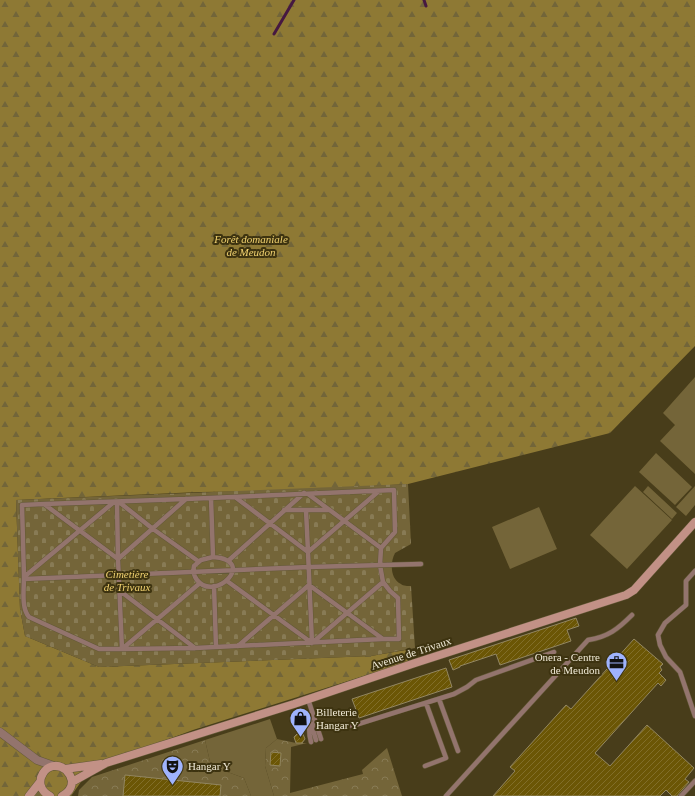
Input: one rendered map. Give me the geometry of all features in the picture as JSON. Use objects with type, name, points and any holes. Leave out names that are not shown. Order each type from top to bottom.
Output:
[{"type":"main road","name":"Avenue de Trivaux","points":[[65,769],[106,763],[308,700],[626,595],[634,590],[695,522]]},
{"type":"main road","name":"Avenue de Trivaux","points":[[72,782],[106,763]]},
{"type":"main road","points":[[30,795],[40,782],[43,773],[54,766],[65,769],[71,777],[72,782],[70,790],[63,796]]},
{"type":"main road","points":[[40,782],[43,791],[48,795]]},
{"type":"main road","points":[[30,795],[48,795]]},
{"type":"street","points":[[0,732],[37,760],[54,766]]},
{"type":"street","points":[[37,760],[43,773]]},
{"type":"lane","points":[[394,490],[395,532],[381,548],[380,565],[383,582],[398,598],[399,639],[195,648],[99,649],[29,617],[27,614],[25,608],[22,505],[379,491],[394,490]]},
{"type":"lane","points":[[308,552],[379,491]]},
{"type":"lane","points":[[306,494],[381,548]]},
{"type":"lane","points":[[228,560],[284,510],[306,494]]},
{"type":"lane","points":[[235,497],[308,552]]},
{"type":"lane","points":[[211,498],[213,558]]},
{"type":"lane","points":[[118,559],[186,499]]},
{"type":"lane","points":[[117,502],[198,561]]},
{"type":"lane","points":[[24,578],[117,502]]},
{"type":"lane","points":[[117,502],[122,649]]},
{"type":"lane","points":[[44,504],[118,559]]},
{"type":"lane","points":[[284,510],[328,510]]},
{"type":"lane","points":[[306,510],[312,643]]},
{"type":"lane","points":[[213,558],[224,558],[228,560],[232,567],[232,575],[222,584],[214,586],[200,583],[193,572],[194,566],[198,561],[213,558]]},
{"type":"lane","points":[[24,578],[421,564]]},
{"type":"lane","points":[[695,571],[686,581],[686,605],[665,623],[658,635],[660,645],[666,657],[680,672],[695,716]]},
{"type":"lane","points":[[227,581],[312,643]]},
{"type":"lane","points":[[312,643],[383,582]]},
{"type":"lane","points":[[122,649],[200,583]]},
{"type":"lane","points":[[309,585],[383,639]]},
{"type":"lane","points":[[238,646],[309,585]]},
{"type":"lane","points":[[214,586],[216,647]]},
{"type":"lane","points":[[120,591],[195,648]]},
{"type":"lane","points":[[446,796],[588,640],[601,638],[620,628],[632,615]]},
{"type":"lane","points":[[352,726],[439,699],[460,690],[476,680],[554,652]]},
{"type":"lane","points":[[439,699],[458,751]]},
{"type":"lane","points":[[308,700],[312,711],[316,740],[309,734],[312,711]]},
{"type":"lane","points":[[425,766],[446,758],[426,703]]},
{"type":"lane","points":[[681,796],[695,781]]},
{"type":"green space","name":"Forêt domaniale de Meudon","points":[[0,0],[695,0],[695,346],[610,433],[408,484],[276,491],[199,492],[16,500],[20,609],[25,636],[99,667],[371,656],[406,650],[408,662],[193,730],[155,744],[83,779],[71,796],[0,796]]},
{"type":"green space","points":[[695,377],[695,474],[660,441],[675,425],[663,413]]},
{"type":"green space","points":[[656,453],[692,487],[675,505],[639,472]]},
{"type":"green space","name":"Cimetière de Trivaux","points":[[408,484],[411,544],[395,553],[392,561],[392,570],[397,582],[406,586],[411,586],[415,648],[371,656],[99,667],[25,636],[20,609],[16,500]]},
{"type":"green space","points":[[635,486],[672,520],[627,569],[590,535]]},
{"type":"green space","points":[[648,486],[677,513],[672,519],[643,492]]},
{"type":"green space","points":[[695,486],[695,505],[686,516],[676,507]]},
{"type":"green space","points":[[539,507],[557,549],[510,569],[492,527]]},
{"type":"green space","points":[[270,719],[277,739],[266,748],[265,766],[274,796],[251,796],[244,778],[211,766],[205,740]]},
{"type":"green space","points":[[277,739],[296,743],[307,743],[291,747],[290,793],[363,774],[362,770],[387,748],[402,796],[274,796],[265,766],[266,748]]},
{"type":"green space","points":[[205,740],[211,766],[244,778],[251,796],[78,796],[79,790],[92,777]]},
{"type":"building","points":[[576,618],[579,626],[567,630],[571,641],[500,665],[496,654],[460,666],[453,670],[449,660]]},
{"type":"building","points":[[634,639],[663,664],[660,667],[662,670],[659,673],[666,680],[661,686],[658,683],[595,753],[610,766],[647,725],[694,768],[685,779],[689,782],[677,796],[672,796],[666,790],[660,796],[493,796],[515,771],[510,767],[566,705],[571,709]]},
{"type":"building","points":[[446,668],[452,687],[359,718],[352,699]]},
{"type":"building","name":"Billeterie Hangar Y","points":[[298,733],[303,734],[305,739],[302,743],[296,743],[294,737]]},
{"type":"building","points":[[271,752],[281,753],[280,766],[270,765]]},
{"type":"building","name":"Hangar Y","points":[[125,775],[221,785],[220,796],[123,796]]},
{"type":"waterway","points":[[274,34],[294,0]]},
{"type":"waterway","points":[[424,0],[426,6]]},
{"type":"place","name":"Onera - Centre de Meudon","points":[[616,682]]},
{"type":"place","name":"Billeterie Hangar Y","points":[[300,738]]},
{"type":"place","name":"Hangar Y","points":[[173,786]]}]
